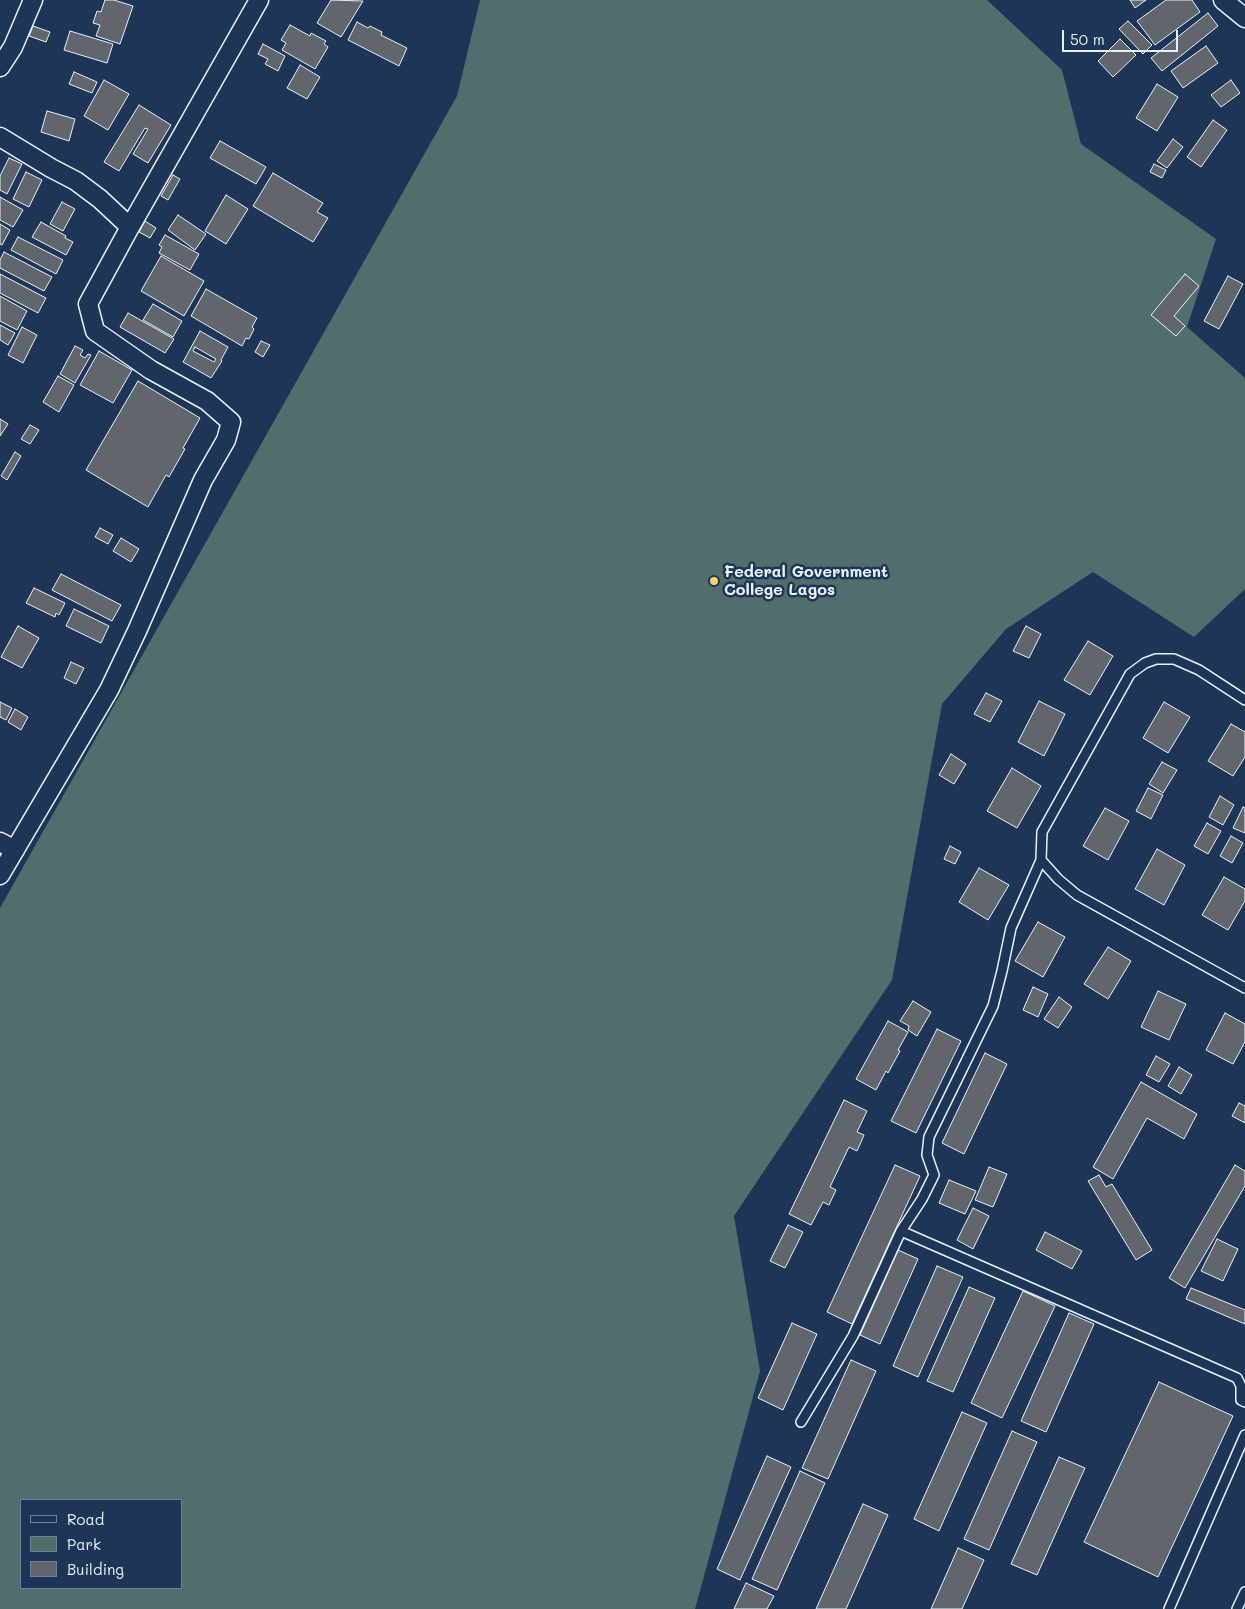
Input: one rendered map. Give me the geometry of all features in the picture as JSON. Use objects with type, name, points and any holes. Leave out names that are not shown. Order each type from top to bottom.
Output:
[{"type":"street","points":[[0,67],[13,47],[33,0]]},
{"type":"street","points":[[0,876],[7,846],[109,690],[138,631],[203,480],[226,440],[231,422],[207,401],[151,370],[94,331],[88,304],[259,0]]},
{"type":"street","points":[[1223,0],[1245,18]]},
{"type":"street","points":[[0,137],[76,181],[100,199],[130,227]]},
{"type":"lane","points":[[801,1422],[853,1336],[901,1231],[922,1199],[934,1175],[927,1155],[929,1136],[993,1006],[1011,928],[1041,860],[1042,832],[1130,674],[1145,663],[1156,659],[1174,659],[1200,670],[1245,700]]},
{"type":"lane","points":[[1041,860],[1058,879],[1077,895],[1245,988]]},
{"type":"lane","points":[[901,1231],[1237,1378],[1241,1386],[1241,1400],[1245,1402]]},
{"type":"lane","points":[[1169,1609],[1245,1435]]},
{"type":"lane","points":[[1237,1609],[1245,1592]]},
{"type":"green space","name":"Federal Government College Lagos","points":[[480,0],[987,0],[1062,70],[1081,144],[1216,239],[1187,327],[1245,378],[1245,589],[1194,637],[1093,572],[1006,629],[942,704],[892,980],[734,1216],[760,1371],[695,1609],[0,1609],[0,908],[457,96]]},
{"type":"building","points":[[105,0],[114,0],[133,6],[120,44],[96,36],[100,25],[93,23],[97,11],[101,12]]},
{"type":"building","points":[[331,0],[363,1],[341,37],[317,23]]},
{"type":"building","points":[[1130,0],[1146,0],[1135,8]]},
{"type":"building","points":[[1166,0],[1192,0],[1200,12],[1155,45],[1137,21]]},
{"type":"building","points":[[1208,13],[1218,26],[1162,71],[1151,58]]},
{"type":"building","points":[[1128,21],[1152,45],[1143,54],[1119,29]]},
{"type":"building","points":[[357,22],[382,32],[381,35],[407,48],[399,66],[348,40]]},
{"type":"building","points":[[290,25],[310,36],[311,33],[326,41],[324,44],[328,47],[315,69],[282,50],[286,43],[281,40]]},
{"type":"building","points":[[33,26],[50,32],[46,42],[29,36]]},
{"type":"building","points":[[70,31],[113,44],[107,63],[64,50]]},
{"type":"building","points":[[1120,39],[1136,55],[1113,77],[1098,61]]},
{"type":"building","points":[[263,44],[285,56],[278,71],[265,64],[268,59],[258,54]]},
{"type":"building","points":[[1206,46],[1218,63],[1183,88],[1171,71]]},
{"type":"building","points":[[300,65],[320,77],[307,99],[287,88]]},
{"type":"building","points":[[74,72],[97,82],[92,93],[69,84]]},
{"type":"building","points":[[104,80],[129,94],[108,130],[84,116]]},
{"type":"building","points":[[1231,80],[1240,93],[1221,107],[1211,95]]},
{"type":"building","points":[[1157,84],[1178,97],[1157,131],[1136,118]]},
{"type":"building","points":[[139,105],[171,125],[148,163],[133,154],[148,129],[145,128],[119,171],[104,162]]},
{"type":"building","points":[[47,111],[75,119],[69,141],[41,132]]},
{"type":"building","points":[[1213,120],[1227,130],[1201,167],[1187,157]]},
{"type":"building","points":[[1173,139],[1183,147],[1167,168],[1157,161]]},
{"type":"building","points":[[220,141],[266,167],[256,184],[210,158]]},
{"type":"building","points":[[9,158],[22,164],[7,194],[0,190],[0,176]]},
{"type":"building","points":[[1154,164],[1166,170],[1162,178],[1150,172]]},
{"type":"building","points":[[26,172],[42,180],[29,207],[13,199]]},
{"type":"building","points":[[273,173],[323,203],[317,212],[328,218],[313,242],[253,206]]},
{"type":"building","points":[[173,175],[180,179],[168,200],[161,196]]},
{"type":"building","points":[[226,195],[248,209],[226,244],[205,231]]},
{"type":"building","points":[[0,197],[23,210],[13,227],[0,220]]},
{"type":"building","points":[[62,202],[75,209],[63,231],[50,224]]},
{"type":"building","points":[[178,215],[206,234],[195,250],[168,230]]},
{"type":"building","points":[[145,221],[156,228],[150,238],[139,232]]},
{"type":"building","points":[[41,222],[73,242],[66,255],[32,237]]},
{"type":"building","points":[[0,224],[10,230],[2,245],[0,244]]},
{"type":"building","points":[[165,235],[199,254],[190,270],[159,253],[162,247],[159,245]]},
{"type":"building","points":[[18,237],[63,260],[56,274],[11,250]]},
{"type":"building","points":[[4,252],[52,277],[44,291],[0,268],[0,260]]},
{"type":"building","points":[[161,256],[204,281],[184,316],[141,291]]},
{"type":"building","points":[[0,274],[46,298],[38,313],[0,293]]},
{"type":"building","points":[[1185,274],[1199,286],[1174,316],[1185,326],[1176,336],[1151,315]]},
{"type":"building","points":[[1228,276],[1243,284],[1219,329],[1204,321]]},
{"type":"building","points":[[206,289],[257,318],[249,339],[246,338],[242,346],[191,316]]},
{"type":"building","points":[[0,296],[27,311],[17,330],[0,321]]},
{"type":"building","points":[[153,304],[182,321],[173,337],[143,320]]},
{"type":"building","points":[[128,313],[174,339],[165,353],[120,327]]},
{"type":"building","points":[[0,325],[15,333],[8,345],[0,340]]},
{"type":"building","points":[[22,327],[37,335],[23,363],[8,355]]},
{"type":"building","points":[[200,331],[228,347],[211,378],[183,362]],"holes":[[[195,347],[216,359],[214,362],[193,351]]]},
{"type":"building","points":[[261,341],[270,345],[263,357],[255,352]]},
{"type":"building","points":[[75,346],[83,350],[80,355],[85,358],[88,354],[91,355],[75,383],[60,374]]},
{"type":"building","points":[[99,351],[132,370],[113,403],[80,385]]},
{"type":"building","points":[[58,376],[74,385],[59,412],[43,402]]},
{"type":"building","points":[[138,381],[200,418],[169,477],[166,475],[148,507],[86,470]]},
{"type":"building","points":[[0,419],[8,424],[0,436]]},
{"type":"building","points":[[30,425],[39,430],[30,444],[21,439]]},
{"type":"building","points":[[15,452],[21,456],[7,480],[1,476]]},
{"type":"building","points":[[100,528],[113,535],[108,544],[95,537]]},
{"type":"building","points":[[121,538],[139,549],[131,562],[113,551]]},
{"type":"building","points":[[61,574],[121,605],[112,621],[52,590]]},
{"type":"building","points":[[34,588],[65,603],[59,615],[56,613],[55,617],[26,603]]},
{"type":"building","points":[[74,609],[109,626],[101,643],[66,626]]},
{"type":"building","points":[[18,626],[39,638],[22,668],[1,657]]},
{"type":"building","points":[[1026,626],[1041,634],[1029,658],[1013,651]]},
{"type":"building","points":[[1088,641],[1113,656],[1090,695],[1064,680]]},
{"type":"building","points":[[71,662],[84,668],[76,684],[64,678]]},
{"type":"building","points":[[986,693],[1002,701],[990,722],[974,714]]},
{"type":"building","points":[[1039,701],[1065,714],[1044,756],[1018,742]]},
{"type":"building","points":[[0,702],[12,708],[6,720],[0,717]]},
{"type":"building","points":[[1164,702],[1190,717],[1168,753],[1143,738]]},
{"type":"building","points":[[15,709],[28,717],[21,730],[8,722]]},
{"type":"building","points":[[1231,724],[1245,732],[1245,757],[1233,776],[1208,761]]},
{"type":"building","points":[[951,754],[966,764],[954,784],[939,775]]},
{"type":"building","points":[[1162,762],[1177,770],[1163,793],[1149,784]]},
{"type":"building","points":[[1012,768],[1041,786],[1017,828],[987,811]]},
{"type":"building","points":[[1148,788],[1163,795],[1151,819],[1136,811]]},
{"type":"building","points":[[1220,796],[1234,805],[1223,825],[1209,817]]},
{"type":"building","points":[[1243,807],[1245,808],[1245,833],[1233,828]]},
{"type":"building","points":[[1105,808],[1129,821],[1108,860],[1083,846]]},
{"type":"building","points":[[1207,823],[1221,831],[1208,854],[1194,846]]},
{"type":"building","points":[[1231,836],[1243,843],[1232,863],[1220,856]]},
{"type":"building","points":[[950,846],[961,852],[955,864],[944,859]]},
{"type":"building","points":[[1157,849],[1185,865],[1164,905],[1135,889]]},
{"type":"building","points":[[979,868],[1009,885],[988,920],[959,902]]},
{"type":"building","points":[[1224,877],[1245,889],[1245,901],[1228,930],[1202,915]]},
{"type":"building","points":[[1038,922],[1065,937],[1043,977],[1015,961]]},
{"type":"building","points":[[1108,947],[1131,961],[1108,999],[1084,984]]},
{"type":"building","points":[[1033,987],[1048,994],[1038,1017],[1023,1010]]},
{"type":"building","points":[[1158,991],[1186,1004],[1169,1040],[1141,1027]]},
{"type":"building","points":[[1059,997],[1072,1007],[1058,1028],[1044,1019]]},
{"type":"building","points":[[913,1001],[931,1012],[917,1036],[908,1030],[909,1026],[900,1021]]},
{"type":"building","points":[[1225,1013],[1245,1024],[1245,1042],[1233,1064],[1206,1050]]},
{"type":"building","points":[[888,1021],[908,1032],[888,1073],[886,1071],[876,1090],[856,1079]]},
{"type":"building","points":[[937,1029],[961,1041],[916,1133],[891,1121]]},
{"type":"building","points":[[985,1053],[1007,1064],[964,1154],[942,1143]]},
{"type":"building","points":[[1156,1056],[1170,1064],[1159,1082],[1146,1075]]},
{"type":"building","points":[[1179,1067],[1192,1075],[1181,1094],[1168,1086]]},
{"type":"building","points":[[1141,1082],[1197,1114],[1184,1139],[1147,1118],[1113,1179],[1093,1167]]},
{"type":"building","points":[[844,1100],[867,1111],[857,1132],[864,1135],[857,1151],[849,1147],[830,1187],[836,1190],[829,1205],[823,1202],[811,1225],[789,1214]]},
{"type":"building","points":[[1239,1103],[1245,1106],[1245,1123],[1232,1116]]},
{"type":"building","points":[[895,1165],[920,1176],[852,1324],[827,1312]]},
{"type":"building","points":[[1235,1165],[1245,1171],[1245,1186],[1185,1288],[1169,1278]]},
{"type":"building","points":[[989,1167],[1007,1174],[993,1207],[975,1200]]},
{"type":"building","points":[[1099,1175],[1106,1187],[1112,1184],[1152,1250],[1136,1260],[1088,1181]]},
{"type":"building","points":[[949,1180],[976,1191],[965,1214],[939,1203]]},
{"type":"building","points":[[973,1208],[989,1216],[973,1249],[957,1240]]},
{"type":"building","points":[[788,1225],[803,1232],[785,1268],[770,1261]]},
{"type":"building","points":[[1045,1232],[1082,1251],[1072,1269],[1036,1250]]},
{"type":"building","points":[[1217,1239],[1238,1249],[1223,1281],[1201,1271]]},
{"type":"building","points":[[898,1250],[918,1259],[880,1344],[860,1335]]},
{"type":"building","points":[[937,1266],[963,1277],[918,1377],[893,1366]]},
{"type":"building","points":[[969,1287],[995,1298],[953,1392],[927,1381]]},
{"type":"building","points":[[1191,1288],[1245,1310],[1245,1324],[1186,1299]]},
{"type":"building","points":[[1023,1291],[1055,1306],[1002,1418],[971,1403]]},
{"type":"building","points":[[1069,1313],[1094,1324],[1046,1432],[1021,1421]]},
{"type":"building","points":[[792,1323],[817,1334],[783,1410],[758,1398]]},
{"type":"building","points":[[851,1360],[876,1371],[828,1479],[802,1468]]},
{"type":"building","points":[[1159,1382],[1233,1416],[1158,1577],[1084,1542]]},
{"type":"building","points":[[962,1412],[987,1423],[939,1531],[914,1519]]},
{"type":"building","points":[[1012,1431],[1037,1442],[989,1550],[964,1539]]},
{"type":"building","points":[[767,1456],[791,1467],[740,1580],[717,1569]]},
{"type":"building","points":[[1059,1457],[1085,1468],[1037,1575],[1011,1564]]},
{"type":"building","points":[[800,1471],[825,1483],[777,1590],[752,1579]]},
{"type":"building","points":[[863,1504],[888,1515],[846,1609],[816,1609]]},
{"type":"building","points":[[958,1548],[984,1560],[962,1609],[931,1609]]},
{"type":"building","points":[[746,1583],[774,1596],[767,1609],[734,1609]]},
{"type":"place","name":"Federal Government College Lagos","points":[[714,581]]}]
